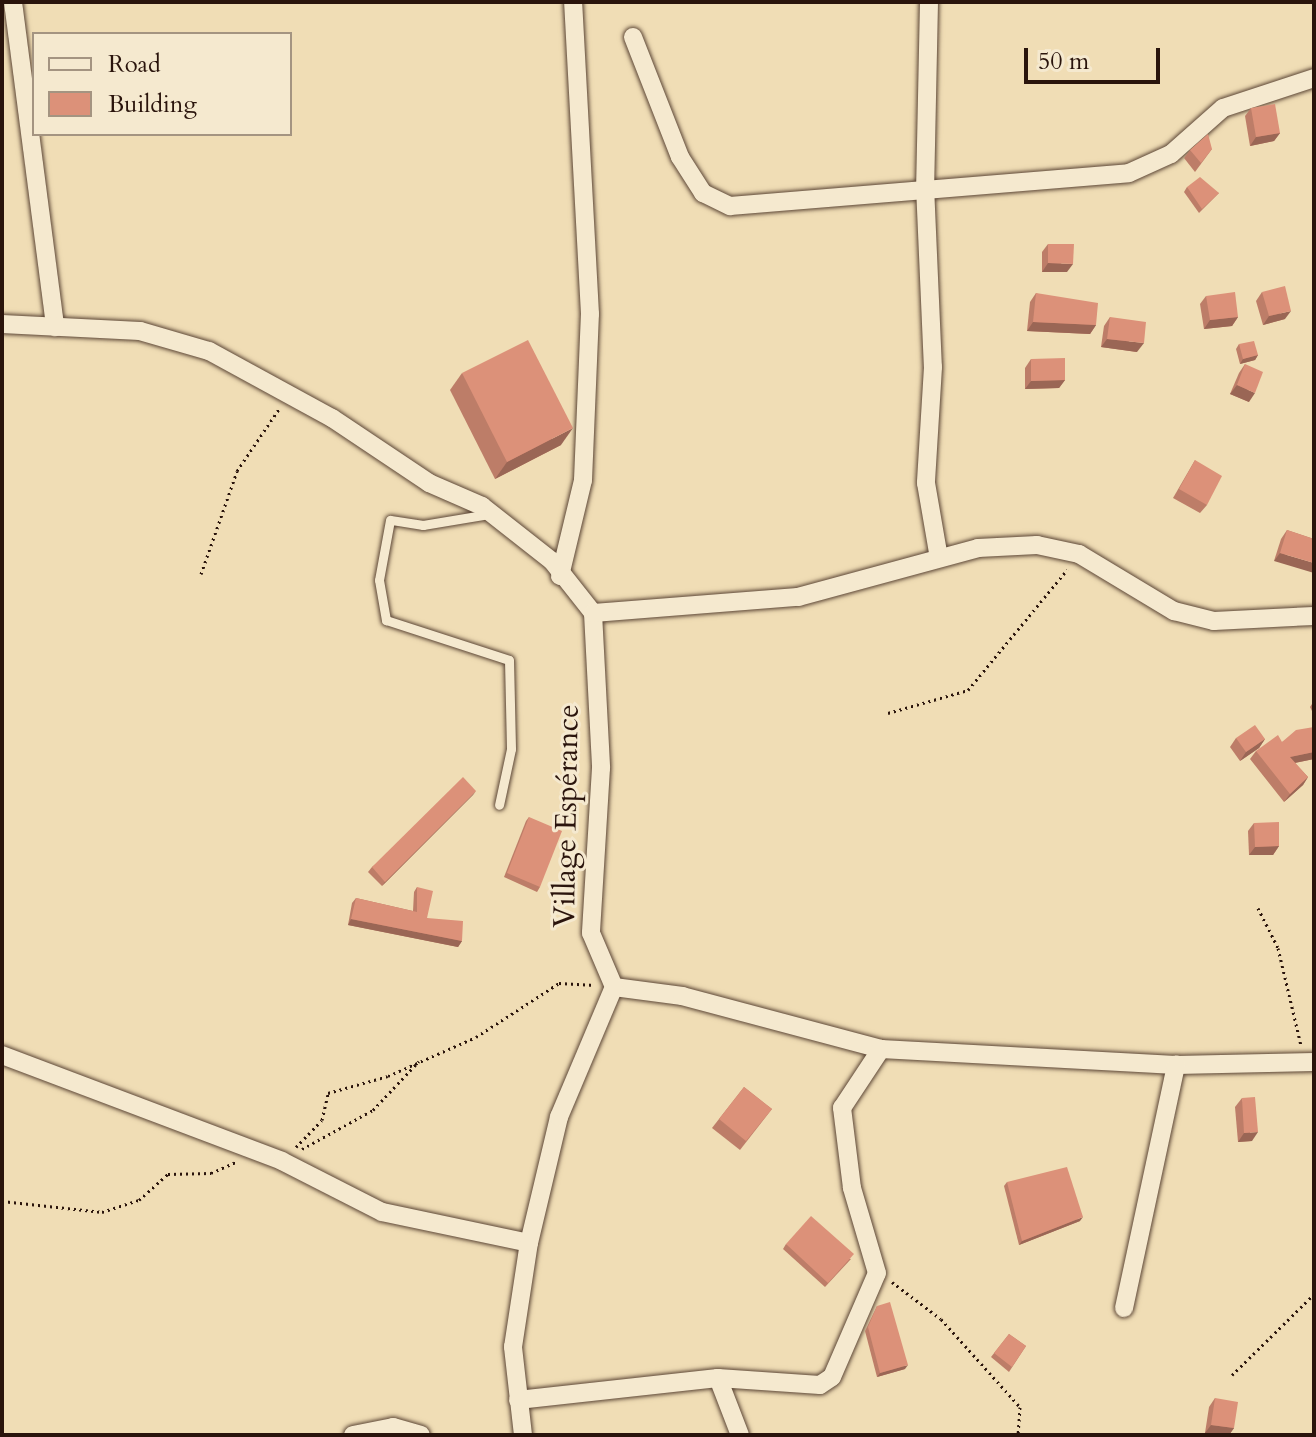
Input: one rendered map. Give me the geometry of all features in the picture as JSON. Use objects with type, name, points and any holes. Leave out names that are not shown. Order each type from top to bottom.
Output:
[{"type":"street","points":[[13,2],[55,327]]},
{"type":"street","points":[[560,576],[583,480],[590,314],[573,2]]},
{"type":"street","points":[[929,2],[925,186],[933,367],[926,483],[939,558]]},
{"type":"street","points":[[633,37],[680,157],[703,193],[730,206],[925,186],[1129,173],[1171,154],[1223,108],[1314,78]]},
{"type":"street","points":[[2,324],[172,338],[209,351],[492,513],[527,537],[593,613],[798,597],[939,558],[1037,545],[1079,554],[1174,611],[1214,621],[1314,616]]},
{"type":"street","name":"Village Espérance","points":[[593,613],[601,768],[591,933],[614,987]]},
{"type":"street","points":[[523,1435],[513,1347],[529,1243],[559,1117],[614,987],[682,996],[881,1049],[1176,1065],[1310,1062]]},
{"type":"street","points":[[518,1400],[718,1378],[820,1385],[832,1377],[877,1273],[852,1188],[842,1108],[881,1049]]},
{"type":"street","points":[[2,1055],[282,1161],[382,1212],[529,1243]]},
{"type":"street","points":[[1124,1308],[1176,1065]]},
{"type":"street","points":[[718,1378],[740,1435]]},
{"type":"street","points":[[353,1435],[393,1427],[421,1435]]},
{"type":"lane","points":[[492,513],[423,525],[390,520],[379,580],[386,620],[509,660],[511,749],[499,805]]},
{"type":"path","points":[[201,574],[237,471],[287,397]]},
{"type":"path","points":[[888,713],[968,690],[998,661],[1079,554]]},
{"type":"path","points":[[1258,908],[1278,948],[1310,1062]]},
{"type":"path","points":[[282,1161],[322,1120],[328,1093],[476,1037],[559,983],[614,987]]},
{"type":"path","points":[[282,1161],[373,1110],[419,1061]]},
{"type":"path","points":[[2,1201],[102,1212],[139,1200],[168,1174],[211,1173],[243,1161]]},
{"type":"path","points":[[877,1273],[941,1319],[1020,1407],[1018,1435]]},
{"type":"path","points":[[1232,1375],[1314,1294]]},
{"type":"building","points":[[1275,104],[1280,133],[1256,137],[1251,108]]},
{"type":"building","points":[[1208,134],[1212,149],[1201,163],[1190,150]]},
{"type":"building","points":[[1200,177],[1219,193],[1202,209],[1187,187]]},
{"type":"building","points":[[1048,244],[1074,244],[1073,264],[1048,263]]},
{"type":"building","points":[[1285,286],[1291,311],[1269,316],[1262,292]]},
{"type":"building","points":[[1235,292],[1238,317],[1210,320],[1206,296]]},
{"type":"building","points":[[1036,293],[1098,303],[1096,325],[1033,322]]},
{"type":"building","points":[[1110,317],[1146,322],[1144,343],[1107,339]]},
{"type":"building","points":[[528,340],[573,428],[507,462],[462,373]]},
{"type":"building","points":[[1254,341],[1258,355],[1243,359],[1239,344]]},
{"type":"building","points":[[1065,358],[1065,380],[1031,381],[1031,359]]},
{"type":"building","points":[[1245,364],[1263,372],[1255,393],[1237,385]]},
{"type":"building","points":[[1195,460],[1222,476],[1207,505],[1179,489]]},
{"type":"building","points":[[1287,530],[1314,539],[1314,563],[1280,553]]},
{"type":"building","points":[[1255,725],[1265,739],[1246,752],[1236,738]]},
{"type":"building","points":[[1314,727],[1314,752],[1290,757],[1308,777],[1290,794],[1256,751],[1278,735],[1282,742],[1296,730]]},
{"type":"building","points":[[463,777],[476,791],[385,882],[372,867]]},
{"type":"building","points":[[529,817],[562,831],[540,887],[507,873]]},
{"type":"building","points":[[1279,822],[1279,846],[1255,847],[1254,823]]},
{"type":"building","points":[[417,887],[433,891],[427,918],[463,921],[462,941],[351,919],[356,898],[417,912]]},
{"type":"building","points":[[744,1087],[772,1109],[746,1141],[719,1119]]},
{"type":"building","points":[[1255,1097],[1258,1132],[1244,1133],[1242,1098]]},
{"type":"building","points":[[1067,1167],[1083,1217],[1022,1241],[1007,1182]]},
{"type":"building","points":[[811,1216],[854,1254],[828,1283],[786,1244]]},
{"type":"building","points":[[890,1302],[908,1365],[880,1373],[868,1327],[877,1306]]},
{"type":"building","points":[[1009,1334],[1026,1346],[1012,1367],[994,1353]]},
{"type":"building","points":[[1215,1398],[1238,1402],[1234,1428],[1211,1425]]}]
